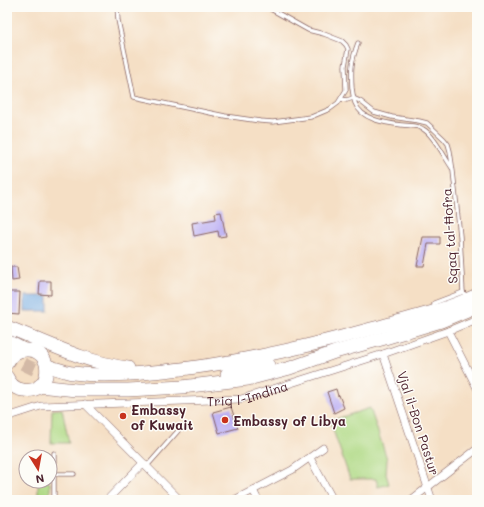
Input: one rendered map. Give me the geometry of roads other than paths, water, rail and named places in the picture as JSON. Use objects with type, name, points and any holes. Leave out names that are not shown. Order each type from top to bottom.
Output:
[{"type":"highway","points":[[47,366],[67,372],[82,374],[135,374],[176,370],[242,360],[318,344],[434,312],[471,298]]},
{"type":"highway","name":"Triq l-Imdina","points":[[7,377],[11,384],[20,390],[26,391],[38,387],[76,390],[128,390],[182,387],[248,379],[290,368],[335,352],[441,321],[471,298]]},
{"type":"highway","points":[[7,327],[99,362],[135,368],[176,370]]},
{"type":"highway","points":[[7,341],[24,350],[39,353],[43,357],[47,366],[47,374],[44,381],[38,387]]},
{"type":"highway","points":[[7,363],[14,354],[24,350]]},
{"type":"highway","name":"Triq l-Imdina","points":[[55,377],[79,381],[116,382],[220,375],[335,352]]},
{"type":"street","name":"Triq l-Imdina","points":[[7,417],[41,406],[241,399],[383,354],[477,319]]},
{"type":"street","points":[[448,331],[477,388]]},
{"type":"street","name":"Vjal il-Bon Pastur","points":[[383,354],[432,500]]},
{"type":"street","points":[[85,404],[180,500]]},
{"type":"street","points":[[234,500],[292,470],[323,448]]},
{"type":"street","points":[[410,500],[477,449]]},
{"type":"street","points":[[310,458],[333,500]]},
{"type":"street","points":[[107,500],[145,465]]},
{"type":"street","points":[[253,490],[258,500]]},
{"type":"lane","points":[[117,7],[118,20],[134,97],[231,117],[273,122],[311,117],[330,109],[341,99],[346,90],[345,66],[348,53],[346,45],[342,41],[308,30],[267,7]]},
{"type":"lane","name":"Sqaq tal-Ħofra","points":[[358,43],[351,69],[353,98],[358,110],[371,118],[392,124],[416,126],[423,129],[437,144],[453,171]]},
{"type":"lane","points":[[341,99],[347,100],[353,98]]},
{"type":"lane","name":"Sqaq tal-Ħofra","points":[[353,98],[360,101],[374,112],[427,124],[448,144],[453,171],[460,236],[471,298]]},
{"type":"lane","points":[[145,465],[178,431]]},
{"type":"lane","points":[[58,474],[74,474]]},
{"type":"lane","points":[[54,489],[54,500]]},
{"type":"water","points":[[25,296],[48,296],[48,311],[25,311]]},
{"type":"tunnel","points":[[7,353],[18,361],[55,377]]},
{"type":"place","name":"Embassy of Kuwait","points":[[123,416]]},
{"type":"place","name":"Embassy of Libya","points":[[225,420]]}]
